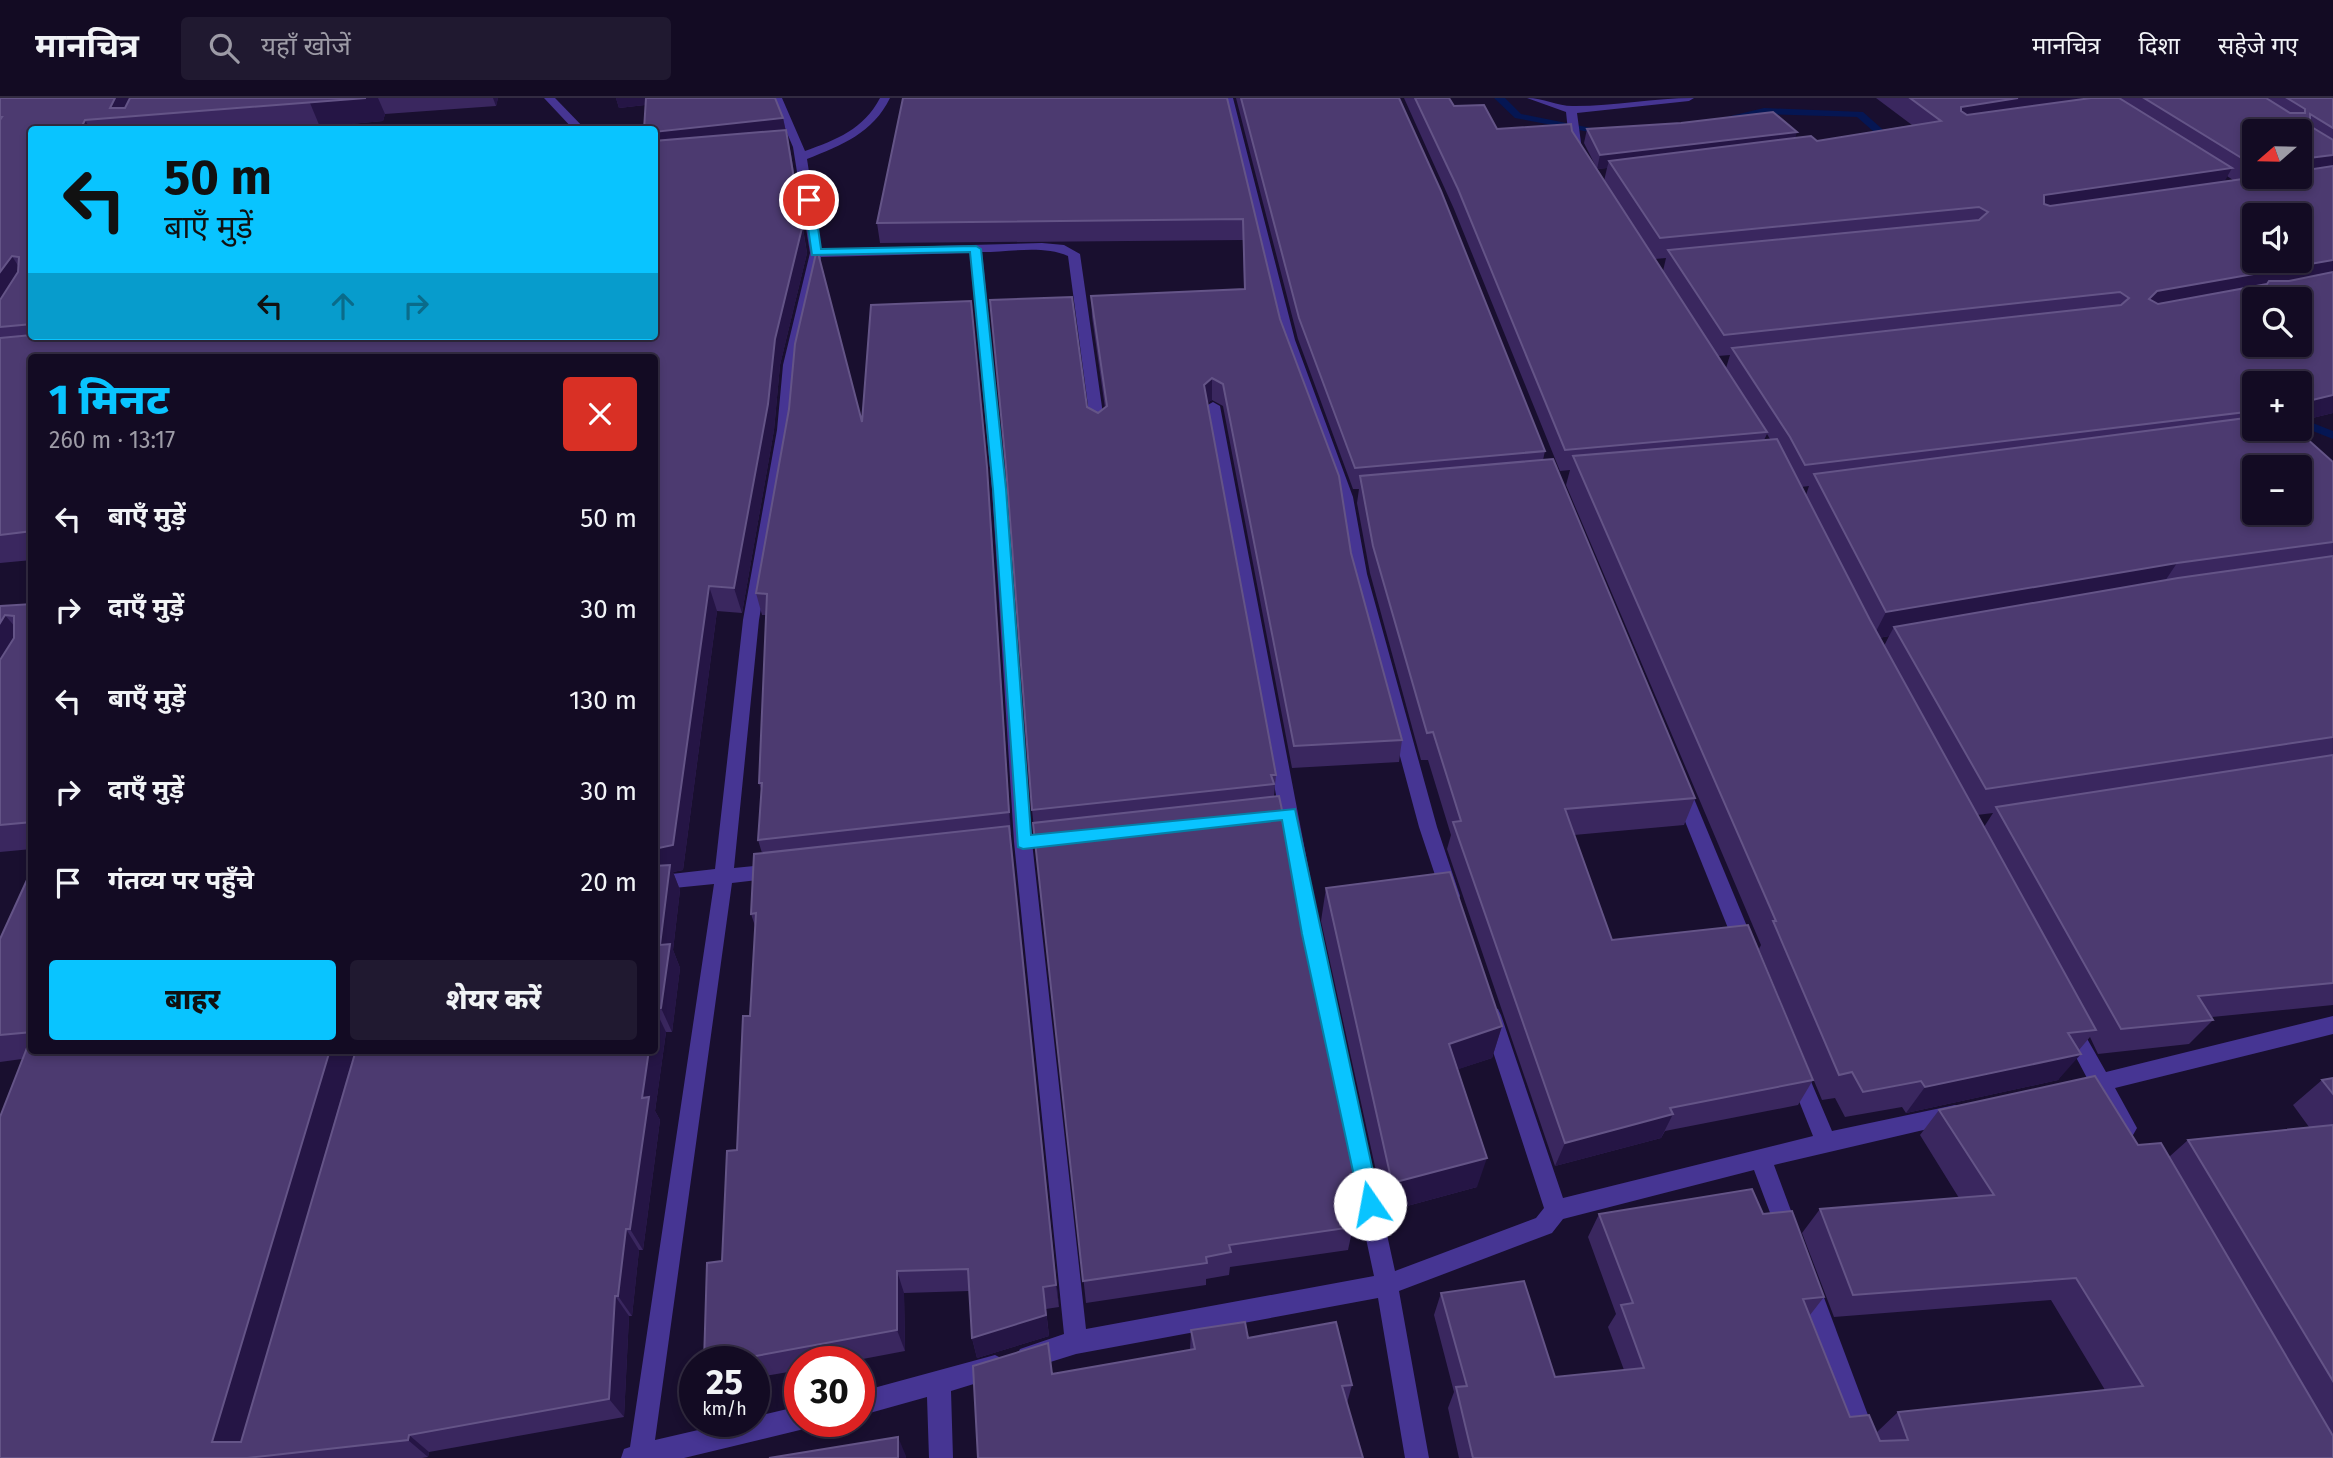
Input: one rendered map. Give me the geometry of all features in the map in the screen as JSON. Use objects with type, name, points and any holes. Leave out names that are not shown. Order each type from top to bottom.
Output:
[{"type":"street","points":[[549,98],[577,126]]},
{"type":"street","points":[[777,98],[795,150],[816,253],[790,365],[784,430],[751,620],[724,877],[636,1457],[784,1422]]},
{"type":"street","points":[[795,150],[862,130],[878,113],[885,98],[897,98]]},
{"type":"street","points":[[1228,98],[1288,340],[1353,496],[1359,574],[1429,827],[1455,906]]},
{"type":"street","points":[[1532,98],[1572,115],[1689,98]]},
{"type":"street","points":[[1572,115],[1576,150],[1593,176]]},
{"type":"street","points":[[816,253],[1060,248],[1074,254],[1098,428]]},
{"type":"street","points":[[976,249],[999,489],[1023,842],[1076,1342]]},
{"type":"street","points":[[1213,406],[1282,814],[1311,934],[1387,1285],[1417,1458]]},
{"type":"street","points":[[1676,776],[1753,965]]},
{"type":"street","points":[[658,883],[792,869]]},
{"type":"street","points":[[1486,999],[1556,1210]]},
{"type":"street","points":[[2062,1010],[2136,1144]]},
{"type":"street","points":[[2074,1089],[2333,1025]]},
{"type":"street","points":[[1790,1054],[1826,1142]]},
{"type":"street","points":[[875,1400],[939,1384],[1076,1342],[1387,1285],[1544,1226],[1556,1210],[1826,1142],[1970,1111]]},
{"type":"street","points":[[1761,1159],[1872,1458]]},
{"type":"street","points":[[939,1384],[941,1458]]},
{"type":"building","points":[[0,98],[115,98],[110,108],[125,108],[130,98],[366,98],[85,120],[82,126],[28,126],[28,324],[0,327],[0,300],[18,272],[19,257],[12,256],[0,272]]},
{"type":"building","points":[[646,98],[775,98],[783,118],[658,132],[658,126],[644,126]]},
{"type":"building","points":[[903,98],[1227,98],[1280,319],[1339,476],[1351,553],[1402,740],[1294,746],[1223,384],[1212,378],[1204,385],[1276,775],[1271,775],[1274,784],[1032,810],[1006,467],[990,300],[1072,297],[1087,407],[1098,413],[1107,406],[1091,296],[1245,289],[1243,219],[877,223]]},
{"type":"building","points":[[1241,98],[1399,98],[1441,191],[1545,451],[1355,468],[1299,318]]},
{"type":"building","points":[[1415,98],[1449,98],[1454,106],[1484,105],[1497,129],[1571,124],[1572,131],[1767,432],[1565,450],[1458,189]]},
{"type":"building","points":[[1910,98],[2018,98],[1961,107],[1961,111],[1967,115],[2091,98],[2119,98],[2232,168],[2044,195],[2044,204],[2050,206],[2242,179],[2242,189],[2312,189],[2312,169],[2333,166],[2333,260],[2312,264],[2312,203],[2242,203],[2242,273],[2259,273],[2157,291],[2149,299],[2158,304],[2242,289],[2242,357],[2312,357],[2312,287],[2251,287],[2267,284],[2269,281],[2289,281],[2333,272],[2333,395],[2312,400],[2312,371],[2242,371],[2242,412],[1805,465],[1732,348],[2121,305],[2129,298],[2120,292],[1724,335],[1668,250],[1979,220],[1988,212],[1979,207],[1660,238],[1609,161],[1811,136],[1817,141],[1941,121]]},
{"type":"building","points":[[2144,98],[2266,98],[2290,113],[2305,113],[2305,109],[2287,98],[2333,98],[2333,128],[2310,114],[2310,119],[2242,119],[2242,158]]},
{"type":"building","points":[[1773,112],[1797,132],[1600,155],[1587,129],[1681,123]]},
{"type":"building","points":[[2312,127],[2333,140],[2333,155],[2312,158]]},
{"type":"building","points":[[786,130],[802,228],[775,339],[768,404],[734,588],[709,586],[673,845],[658,848],[658,354],[28,354],[28,532],[0,535],[0,338],[28,335],[28,340],[658,340],[658,141]]},
{"type":"building","points":[[817,249],[862,422],[871,305],[971,301],[987,467],[1009,812],[758,840],[767,594],[756,593],[789,409],[795,344]]},
{"type":"building","points":[[2242,419],[2242,441],[2309,441],[2333,462],[2333,542],[2177,563],[1886,612],[1814,474]]},
{"type":"building","points":[[1777,439],[1870,620],[2096,1030],[2068,1033],[2081,1054],[1925,1087],[1921,1081],[1863,1092],[1852,1072],[1839,1075],[1773,921],[1776,921],[1573,456]]},
{"type":"building","points":[[1553,459],[1695,798],[1565,809],[1612,940],[1748,925],[1813,1080],[1670,1108],[1673,1114],[1565,1143],[1453,822],[1461,821],[1433,732],[1427,733],[1373,546],[1360,476]]},
{"type":"building","points":[[2333,556],[2333,737],[1986,789],[1894,627],[2178,578]]},
{"type":"building","points":[[28,604],[28,822],[0,825],[0,660],[14,638],[14,616],[5,615],[0,623],[0,606]]},
{"type":"building","points":[[2333,755],[2333,983],[2198,996],[2213,1020],[2121,1029],[1996,807]]},
{"type":"building","points":[[1279,796],[1364,1195],[1347,1200],[1353,1227],[1229,1245],[1231,1252],[1206,1257],[1207,1263],[1083,1281],[1033,823]]},
{"type":"building","points":[[1009,826],[1056,1285],[1043,1287],[1046,1315],[972,1338],[968,1269],[897,1271],[897,1330],[810,1346],[784,1346],[784,1351],[770,1353],[770,1346],[704,1346],[707,1263],[722,1261],[727,1151],[737,1150],[743,1016],[750,1016],[756,913],[751,914],[754,854]]},
{"type":"building","points":[[670,865],[660,945],[670,944],[661,1008],[658,1008],[658,866]]},
{"type":"building","points":[[1450,872],[1502,1026],[1449,1044],[1487,1158],[1392,1183],[1326,888]]},
{"type":"building","points":[[28,878],[28,1032],[0,1035],[0,939]]},
{"type":"building","points":[[28,1045],[28,1054],[329,1054],[212,1442],[241,1442],[355,1054],[648,1054],[642,1098],[649,1097],[630,1229],[626,1229],[618,1296],[615,1296],[609,1399],[409,1435],[408,1440],[247,1458],[0,1458],[0,1117]]},
{"type":"building","points":[[2095,1076],[2138,1145],[2161,1143],[2333,1436],[2333,1458],[1473,1458],[1456,1387],[1467,1386],[1441,1293],[1524,1281],[1555,1377],[1644,1368],[1621,1305],[1633,1303],[1599,1214],[1752,1189],[1763,1214],[1792,1211],[1824,1297],[1803,1299],[1850,1417],[1869,1415],[1880,1441],[1908,1440],[1898,1412],[2143,1386],[2076,1278],[1853,1295],[1820,1209],[1994,1195],[1939,1110]]},
{"type":"building","points":[[2333,1078],[2333,1094],[2322,1080]]},
{"type":"building","points":[[2333,1125],[2333,1381],[2188,1140]]},
{"type":"building","points":[[1245,1322],[1248,1338],[1336,1322],[1352,1385],[1342,1386],[1363,1458],[978,1458],[973,1366],[1048,1343],[1052,1374],[1195,1349],[1191,1330]]},
{"type":"building","points":[[898,1437],[898,1458],[769,1458]]},
{"type":"waterway","points":[[1499,98],[1518,116],[1611,133]]},
{"type":"waterway","points":[[1719,120],[1764,111],[1860,114],[1894,144]]},
{"type":"waterway","points":[[2312,427],[2333,435]]},
{"type":"route","points":[[809,200],[816,253],[976,249],[984,358],[999,489],[1023,842],[1289,813],[1311,934],[1370,1204]]}]
